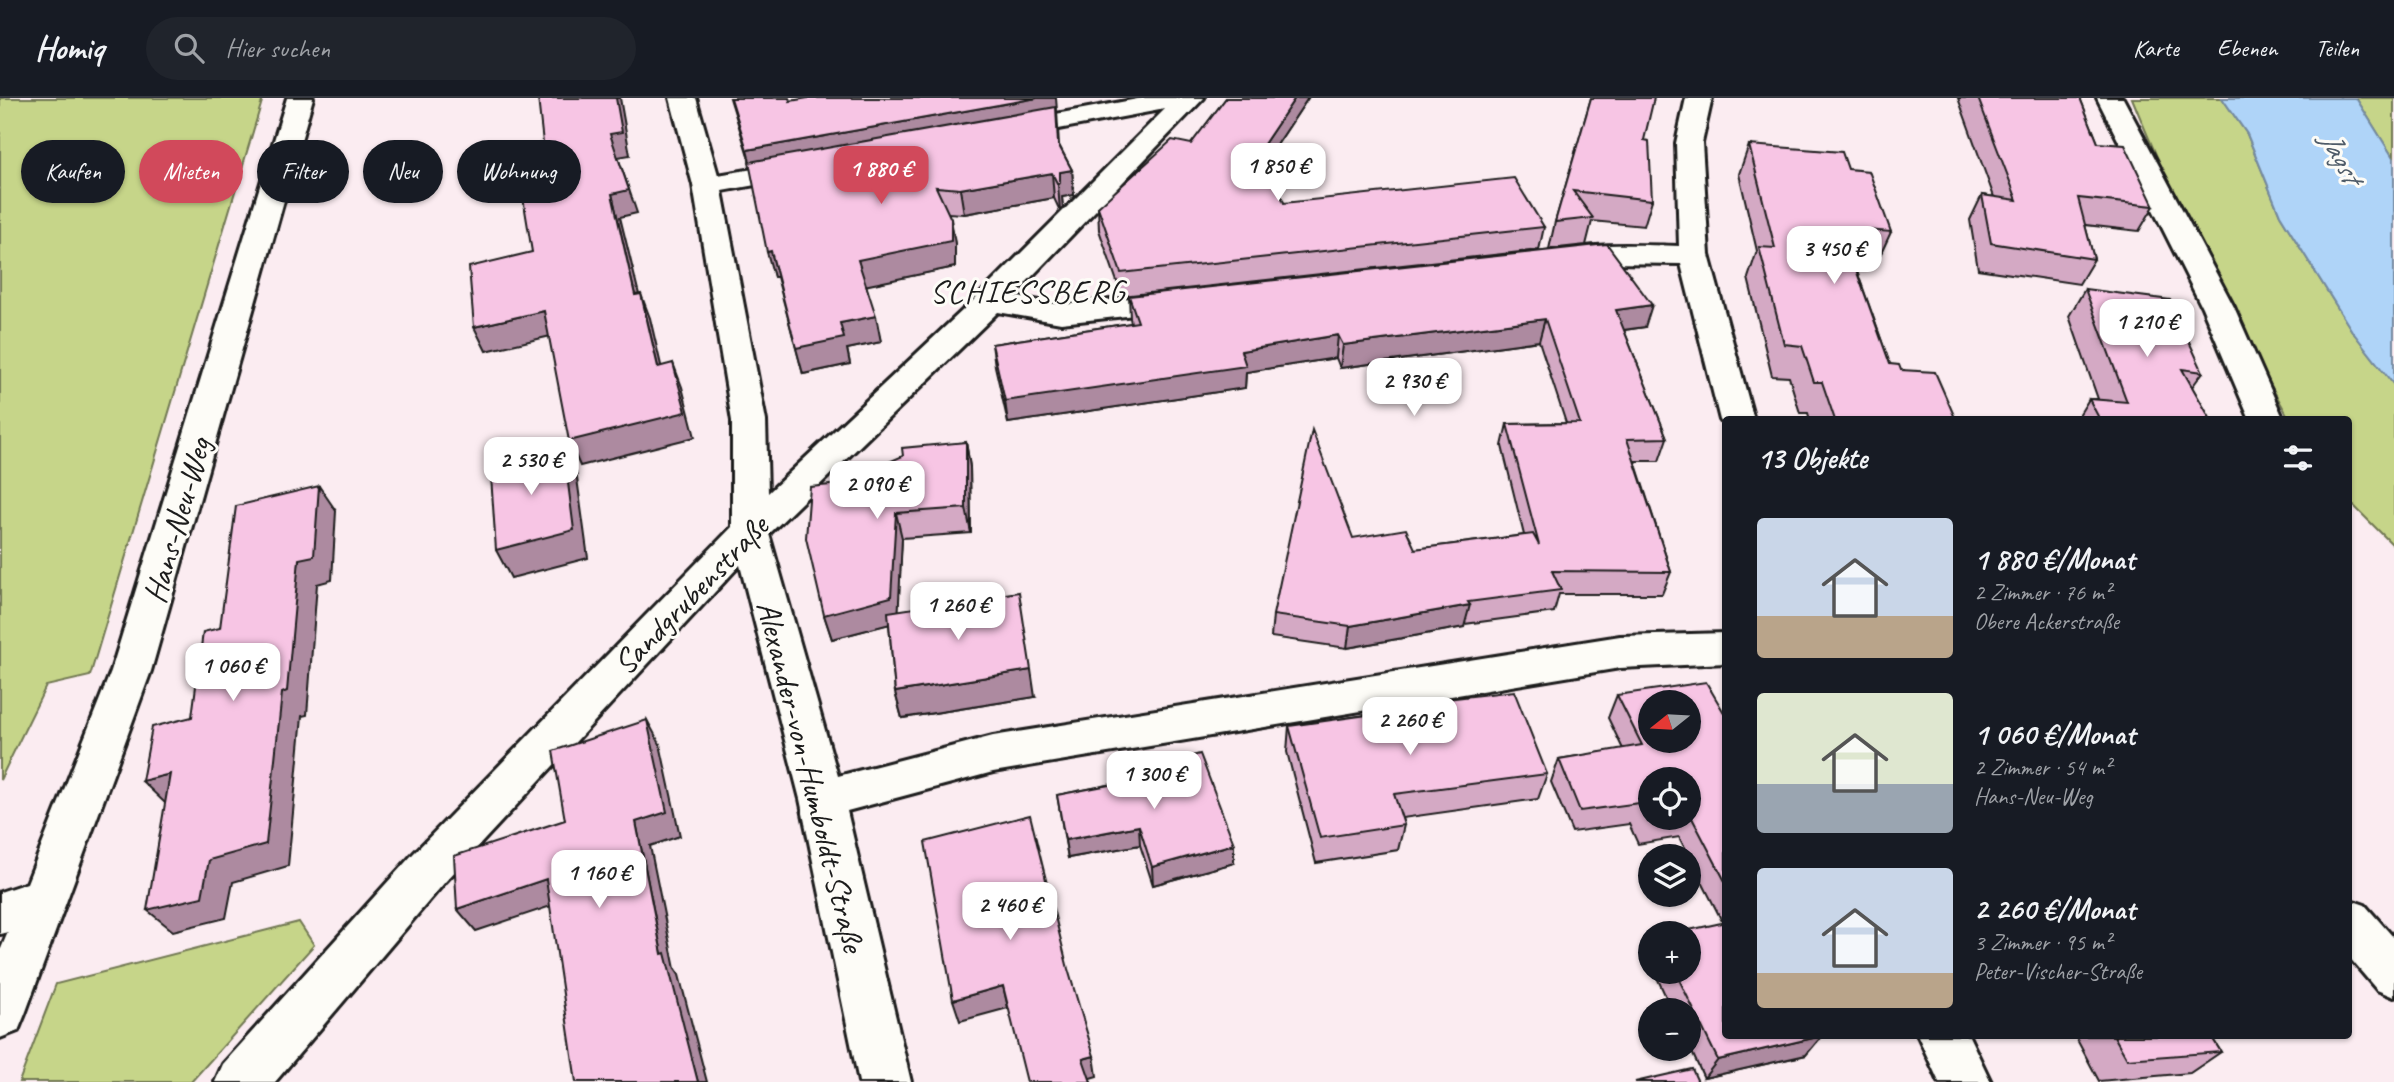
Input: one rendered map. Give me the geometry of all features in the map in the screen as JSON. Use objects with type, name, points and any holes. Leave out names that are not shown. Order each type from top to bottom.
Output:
[{"type":"street","name":"Hans-Neu-Weg","points":[[0,1014],[21,906],[131,671],[300,98]]},
{"type":"street","name":"Alexander-von-Humboldt-Straße","points":[[682,98],[707,186],[749,421],[750,531],[822,799],[885,1082]]},
{"type":"street","points":[[980,135],[1185,98]]},
{"type":"street","name":"Sandgrubenstraße","points":[[241,1082],[429,868],[750,531],[991,301],[1191,98]]},
{"type":"street","points":[[1699,98],[1689,143],[1693,255],[1736,416]]},
{"type":"street","points":[[2110,98],[2218,307],[2265,416]]},
{"type":"street","points":[[707,186],[830,163]]},
{"type":"street","points":[[1540,262],[1608,254],[1693,255]]},
{"type":"street","points":[[991,301],[1061,314],[1214,298]]},
{"type":"street","points":[[822,799],[993,754],[1620,652],[1722,648]]},
{"type":"street","points":[[2352,925],[2394,974]]},
{"type":"street","points":[[1944,1039],[1965,1082]]},
{"type":"green space","points":[[0,98],[263,98],[243,165],[243,140],[139,140],[139,203],[232,203],[90,676],[46,686],[0,780]]},
{"type":"green space","points":[[2132,98],[2222,98],[2247,134],[2280,215],[2352,331],[2394,385],[2394,546],[2352,504],[2352,416],[2288,416],[2206,262]]},
{"type":"green space","points":[[2356,98],[2394,98],[2394,159]]},
{"type":"green space","points":[[299,922],[314,945],[191,1082],[19,1082],[56,984]]},
{"type":"water","name":"Jagst","points":[[2222,98],[2356,98],[2394,159],[2394,385],[2352,331],[2280,215],[2247,134]]},
{"type":"building","points":[[538,98],[616,98],[622,132],[610,134],[629,190],[612,194],[635,295],[641,294],[658,367],[673,363],[686,412],[569,441],[544,311],[474,327],[469,267],[532,252],[524,203],[581,203],[581,140],[543,140]]},
{"type":"building","points":[[731,98],[789,98],[790,101],[808,98],[1037,98],[747,150]]},
{"type":"building","points":[[1226,98],[1295,98],[1262,147],[1284,203],[1514,178],[1544,227],[1121,273],[1098,207],[1172,140],[1191,144]]},
{"type":"building","points":[[1591,98],[1654,98],[1644,140],[1649,141],[1652,200],[1573,191],[1593,218],[1555,222]]},
{"type":"building","points":[[1978,98],[2080,98],[2098,143],[2125,145],[2154,206],[2078,198],[2094,259],[1991,243],[1982,195],[2017,200]]},
{"type":"building","points":[[1056,107],[1058,144],[1072,170],[1060,172],[1058,185],[1052,173],[960,189],[936,187],[951,219],[951,241],[858,260],[876,316],[840,323],[844,338],[796,348],[771,251],[767,252],[749,162]]},
{"type":"building","points":[[1749,145],[1842,152],[1848,169],[1869,171],[1891,232],[1841,228],[1890,364],[1899,365],[1901,370],[1935,372],[1954,416],[1834,416],[1822,382],[1814,382],[1802,346],[1784,344],[1759,247],[1775,248]]},
{"type":"building","points":[[1607,244],[1652,305],[1616,310],[1667,438],[1627,439],[1671,572],[1552,571],[1561,590],[1468,602],[1470,605],[1350,626],[1273,615],[1312,430],[1353,538],[1406,529],[1415,549],[1533,534],[1539,545],[1507,424],[1580,423],[1545,319],[1343,345],[1338,335],[1241,351],[1246,366],[1005,401],[992,344],[1138,322],[1129,296]]},
{"type":"building","points":[[2085,289],[2170,300],[2203,372],[2182,369],[2209,416],[2098,416],[2089,399],[2127,402]]},
{"type":"building","points":[[966,442],[966,508],[896,513],[891,597],[824,615],[806,538],[810,487],[862,482],[866,472],[903,456],[902,448]]},
{"type":"building","points":[[563,444],[574,530],[496,550],[490,461]]},
{"type":"building","points":[[319,486],[314,556],[299,559],[287,691],[282,693],[266,844],[209,860],[202,897],[147,910],[170,774],[142,781],[152,727],[192,717],[203,632],[220,628],[236,506]]},
{"type":"building","points":[[1019,592],[1031,670],[895,692],[888,612]]},
{"type":"building","points":[[1706,682],[1722,709],[1722,875],[1698,830],[1701,830],[1701,767],[1638,767],[1638,803],[1580,811],[1559,759],[1638,746],[1638,753],[1701,753],[1701,690],[1651,690]]},
{"type":"building","points":[[1514,691],[1547,774],[1394,794],[1404,825],[1320,838],[1289,726],[1432,706],[1430,701]]},
{"type":"building","points":[[1638,692],[1638,737],[1617,695]]},
{"type":"building","points":[[647,720],[667,812],[636,822],[662,954],[665,953],[698,1082],[576,1082],[546,879],[457,909],[454,856],[565,820],[553,751]]},
{"type":"building","points":[[1200,754],[1234,844],[1152,867],[1139,826],[1065,840],[1057,795],[1125,782],[1123,774]]},
{"type":"building","points":[[1030,815],[1068,969],[1094,1056],[1083,1059],[1091,1082],[1027,1082],[1003,986],[953,1000],[925,842]]},
{"type":"building","points":[[1722,923],[1722,1039],[1809,1039],[1718,1060],[1701,1025],[1701,998],[1688,998],[1681,984],[1701,984],[1701,927]]},
{"type":"building","points":[[2116,1039],[2213,1039],[2221,1052],[2127,1059]]},
{"type":"building","points":[[1692,1069],[1698,1082],[1635,1082]]},
{"type":"district","name":"SCHIESSBERG","points":[[1028,291]]}]
